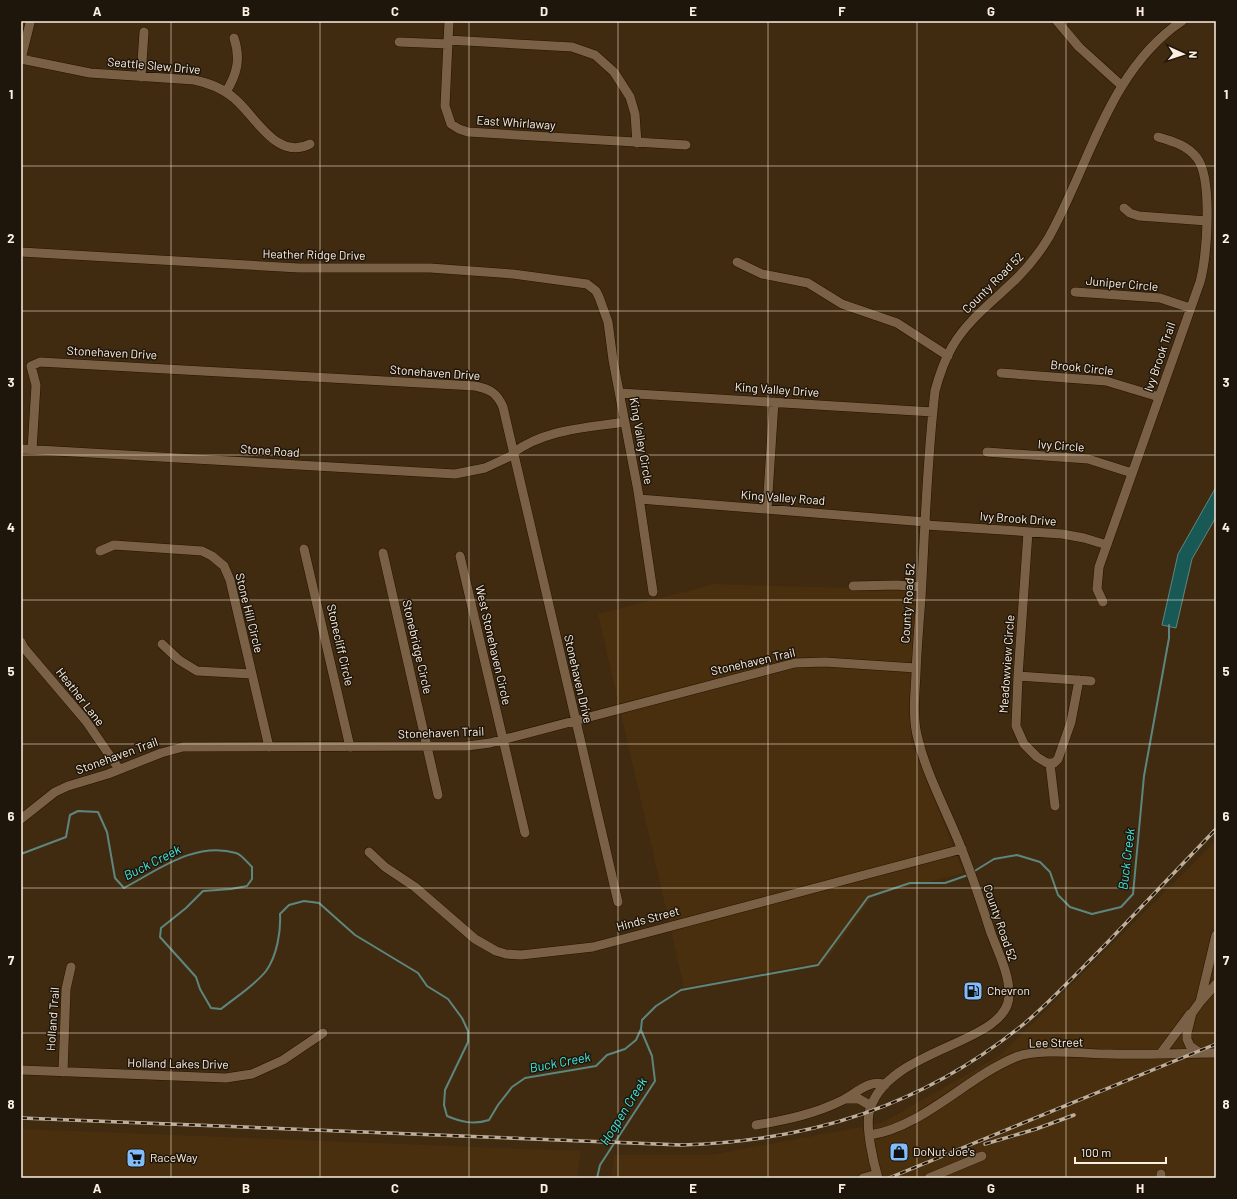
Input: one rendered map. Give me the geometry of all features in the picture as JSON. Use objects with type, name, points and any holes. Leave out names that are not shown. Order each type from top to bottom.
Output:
[{"type":"street","name":"East Whirlaway","points":[[449,21],[445,112],[451,124],[459,130],[508,136],[686,145]]},
{"type":"street","points":[[1057,21],[1079,47],[1122,86]]},
{"type":"street","name":"County Road 52","points":[[877,1176],[868,1120],[871,1106],[885,1084],[895,1074],[912,1064],[992,1024],[1000,1017],[1006,1008],[1008,1001],[1008,984],[976,888],[962,849],[927,769],[917,737],[914,711],[916,668],[935,390],[948,356],[970,322],[1017,277],[1037,255],[1049,237],[1122,86],[1150,48],[1182,21]]},
{"type":"street","points":[[21,59],[30,23]]},
{"type":"street","points":[[141,77],[144,32]]},
{"type":"street","points":[[226,92],[235,77],[238,62],[234,38]]},
{"type":"street","points":[[399,42],[448,42],[572,47],[595,55],[614,72],[630,97],[636,114],[636,142]]},
{"type":"street","name":"Seattle Slew Drive","points":[[21,59],[90,74],[204,82],[226,92],[235,99],[261,128],[284,146],[298,149],[310,144]]},
{"type":"street","name":"Ivy Brook Trail","points":[[1103,602],[1098,592],[1097,579],[1106,545],[1202,276],[1207,221],[1206,185],[1200,163],[1185,147],[1158,136]]},
{"type":"street","points":[[1124,208],[1130,213],[1139,216],[1207,221]]},
{"type":"street","name":"Heather Ridge Drive","points":[[21,252],[300,268],[407,267],[470,270],[580,282],[591,286],[599,297]]},
{"type":"street","points":[[737,262],[762,274],[808,283],[842,304],[897,323],[948,356]]},
{"type":"street","name":"Juniper Circle","points":[[1075,292],[1160,298],[1190,308]]},
{"type":"street","name":"King Valley Circle","points":[[599,297],[608,322],[639,499],[653,592]]},
{"type":"street","name":"Stonehaven Drive","points":[[32,450],[36,385],[31,366],[40,362],[480,387],[491,391],[499,398],[503,407],[618,902]]},
{"type":"street","name":"Brook Circle","points":[[1001,373],[1106,381],[1159,397]]},
{"type":"street","name":"King Valley Drive","points":[[620,393],[933,412]]},
{"type":"street","points":[[767,509],[774,402]]},
{"type":"street","name":"Stone Road","points":[[21,449],[455,474],[486,468],[513,454],[533,441],[560,431],[625,422]]},
{"type":"street","name":"Ivy Circle","points":[[987,452],[1088,460],[1132,473]]},
{"type":"street","name":"King Valley Road","points":[[639,499],[926,524]]},
{"type":"street","name":"Ivy Brook Drive","points":[[926,524],[1075,536],[1106,545]]},
{"type":"street","name":"Meadowview Circle","points":[[1028,532],[1016,718],[1019,736],[1029,751],[1043,762],[1050,764]]},
{"type":"street","name":"Stone Hill Circle","points":[[100,551],[114,545],[186,549],[202,551],[218,560],[224,566],[230,580],[269,747]]},
{"type":"street","name":"Stonecliff Circle","points":[[304,549],[350,747]]},
{"type":"street","name":"Stonebridge Circle","points":[[383,554],[438,796]]},
{"type":"street","name":"West Stonehaven Circle","points":[[460,556],[525,833]]},
{"type":"street","points":[[853,586],[897,585],[921,587]]},
{"type":"street","points":[[162,644],[179,660],[197,671],[252,674]]},
{"type":"street","name":"Heather Lane","points":[[22,647],[86,721],[118,769]]},
{"type":"street","name":"Stonehaven Trail","points":[[23,814],[55,792],[161,753],[184,747],[479,745],[795,663],[825,662],[916,668]]},
{"type":"street","points":[[1018,676],[1091,681]]},
{"type":"street","points":[[1055,806],[1050,764],[1058,759],[1067,735],[1079,680]]},
{"type":"street","name":"Hinds Street","points":[[369,852],[385,867],[415,887],[475,939],[496,951],[512,955],[561,952],[593,947],[962,849]]},
{"type":"street","points":[[1200,1053],[1190,1046],[1186,1033],[1192,1013],[1200,1002],[1216,936]]},
{"type":"street","name":"Holland Trail","points":[[63,1072],[66,989],[71,967]]},
{"type":"street","points":[[1161,1053],[1181,1024],[1216,984]]},
{"type":"street","name":"Holland Lakes Drive","points":[[21,1070],[202,1078],[233,1077],[252,1074],[283,1060],[323,1033]]},
{"type":"street","name":"Lee Street","points":[[870,1135],[888,1131],[912,1120],[991,1070],[1022,1055],[1043,1053],[1216,1053]]},
{"type":"street","points":[[756,1125],[796,1117],[843,1100],[873,1084],[885,1084]]},
{"type":"street","points":[[843,1100],[859,1099],[871,1106]]},
{"type":"street","points":[[929,1178],[982,1156]]},
{"type":"street","points":[[863,1178],[877,1176]]},
{"type":"shaded area","points":[[715,584],[919,590],[911,742],[964,873],[873,895],[826,961],[684,987],[598,614]]},
{"type":"shaded area","points":[[1216,841],[1216,1178],[611,1178],[614,1155],[711,1155],[882,1123],[1001,1055]]},
{"type":"shaded area","points":[[21,1129],[581,1151],[577,1178],[21,1178]]},
{"type":"water","points":[[1216,487],[1216,517],[1192,559],[1176,628],[1162,625],[1178,554]]},
{"type":"waterway","name":"Buck Creek","points":[[973,872],[994,859],[1017,855],[1040,862],[1050,872],[1058,895],[1070,907],[1092,914],[1121,907],[1133,894],[1144,776],[1169,638],[1169,625]]},
{"type":"waterway","name":"Buck Creek","points":[[21,854],[66,837],[70,815],[78,811],[98,812],[107,832],[115,878],[124,888],[177,859],[192,854],[221,850],[238,854],[252,867],[252,879],[247,886],[203,891],[186,908],[161,928],[160,937],[196,977],[200,989],[211,1008],[221,1009],[251,986],[266,971],[270,965],[278,943],[280,914],[289,905],[304,901],[319,903],[355,935],[418,973],[427,986],[448,999],[462,1018],[468,1031],[468,1042],[445,1090],[444,1105],[447,1116],[457,1120],[473,1123],[489,1120],[512,1087],[525,1078],[596,1066],[607,1055],[625,1049],[636,1040],[641,1029],[642,1020],[656,1006],[681,990],[818,965],[868,897],[910,883],[945,883],[968,875]]},
{"type":"waterway","name":"Hogpen Creek","points":[[597,1178],[600,1165],[655,1081],[652,1056],[641,1030]]},
{"type":"railway","points":[[21,1118],[681,1145],[729,1142],[775,1136],[820,1127],[864,1114],[906,1097],[946,1077],[986,1052],[1025,1023],[1104,946],[1216,829]]},
{"type":"railway","points":[[889,1178],[1216,1044]]},
{"type":"railway","points":[[985,1144],[1036,1129],[1074,1115]]},
{"type":"place","name":"Chevron","points":[[973,991]]},
{"type":"place","name":"DoNut Joe's","points":[[899,1152]]},
{"type":"place","name":"RaceWay","points":[[136,1158]]}]
